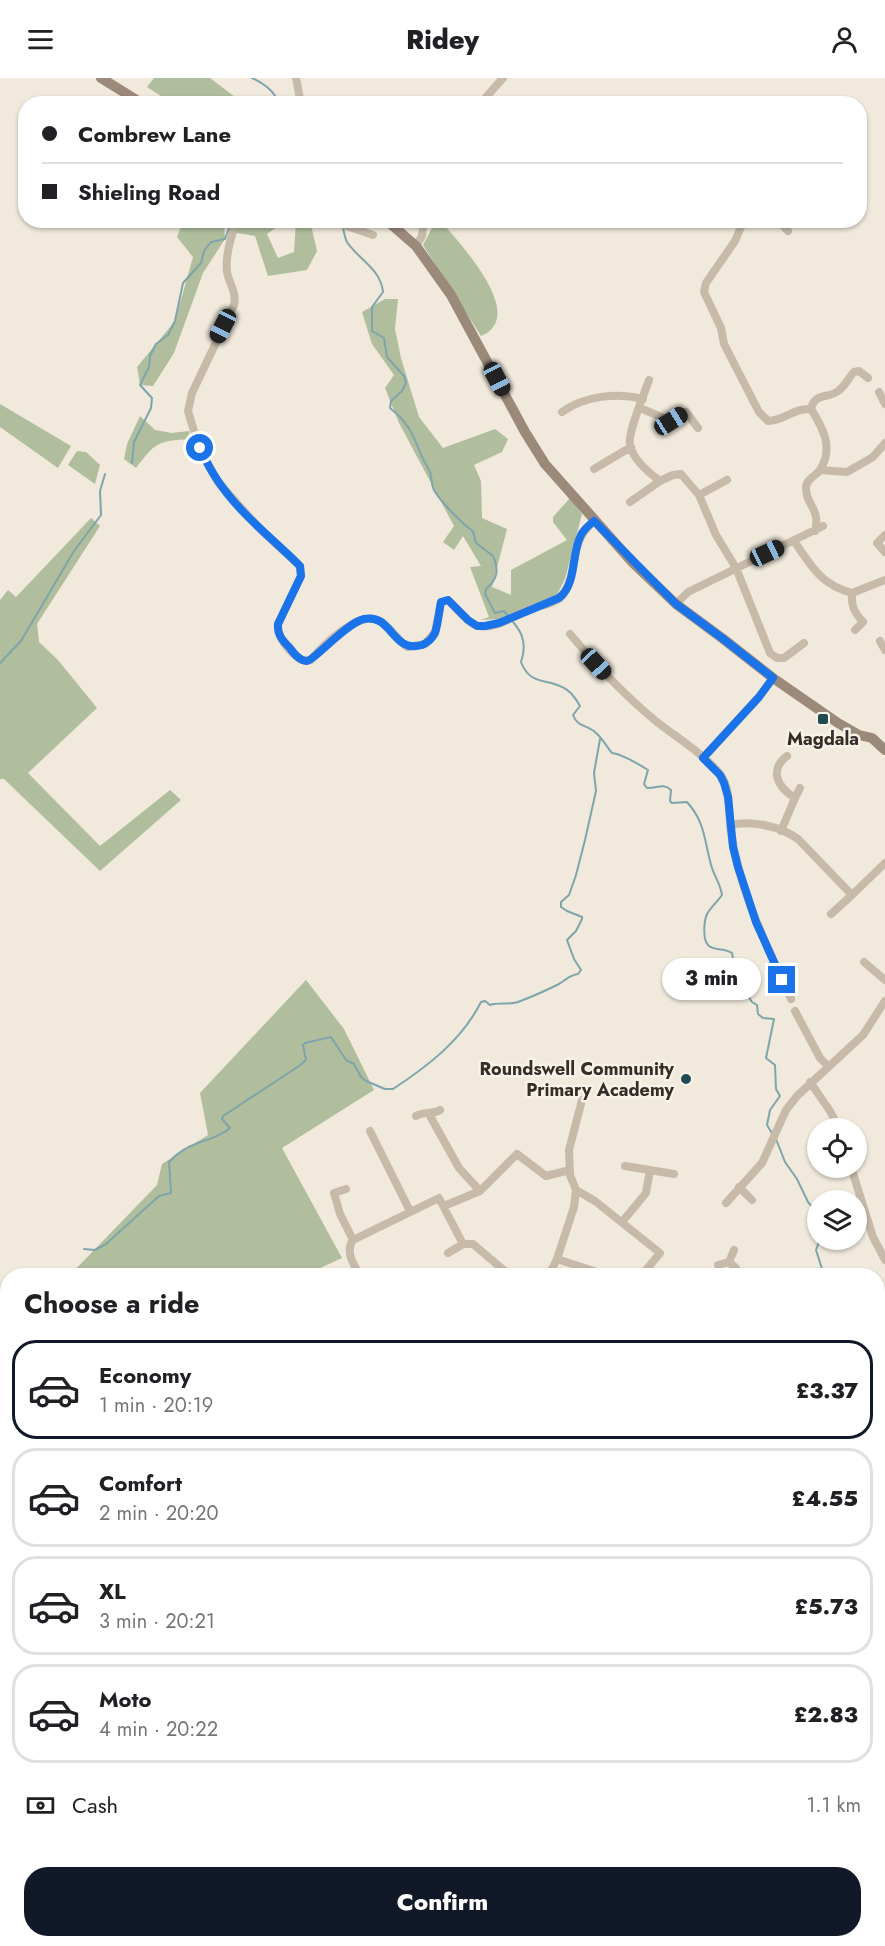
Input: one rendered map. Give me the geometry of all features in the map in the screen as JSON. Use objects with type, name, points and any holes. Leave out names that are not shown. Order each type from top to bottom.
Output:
[{"type":"main road","points":[[101,78],[130,96]]},
{"type":"main road","points":[[395,228],[416,246],[451,295],[525,432],[545,464],[594,521],[676,604],[773,678],[838,723],[859,735],[872,738],[885,750]]},
{"type":"street","points":[[297,78],[300,96]]},
{"type":"street","points":[[487,96],[503,78]]},
{"type":"street","points":[[235,228],[227,268],[227,275],[235,295],[234,304],[192,393],[188,411],[200,448],[218,482],[261,530],[300,566],[301,576],[277,630],[282,640],[300,659],[305,662],[311,660],[350,625],[371,618],[383,623],[407,647],[425,644],[435,632],[441,602],[445,600],[448,600],[477,626],[499,623],[546,604],[564,594],[570,581],[582,532],[594,521]]},
{"type":"street","points":[[350,228],[373,235]]},
{"type":"street","points":[[416,246],[422,236],[423,228]]},
{"type":"street","points":[[740,228],[729,250],[706,283],[704,292],[721,328],[724,344],[759,412],[768,421],[775,421],[801,409],[811,409]]},
{"type":"street","points":[[785,228],[788,231]]},
{"type":"street","points":[[815,531],[818,520],[807,496],[806,486],[808,479],[820,470],[827,448],[826,436],[811,409],[812,404],[824,395],[834,394],[842,389],[854,372],[859,371],[868,378]]},
{"type":"street","points":[[649,380],[629,437],[631,447],[648,472],[660,481]]},
{"type":"street","points":[[879,392],[885,404]]},
{"type":"street","points":[[562,412],[576,402],[625,394],[643,399]]},
{"type":"street","points":[[640,408],[671,421],[686,412],[698,428]]},
{"type":"street","points":[[820,470],[847,472],[873,457],[885,443]]},
{"type":"street","points":[[594,469],[631,447]]},
{"type":"street","points":[[630,502],[660,481],[681,474],[699,495],[716,535],[736,568],[770,653],[777,658],[784,658],[804,643]]},
{"type":"street","points":[[699,495],[727,480]]},
{"type":"street","points":[[676,604],[688,592],[823,526]]},
{"type":"street","points":[[885,535],[878,543],[885,552]]},
{"type":"street","points":[[794,541],[814,570],[837,589],[852,593],[885,580]]},
{"type":"street","points":[[852,593],[851,603],[854,612],[866,625],[855,630]]},
{"type":"street","points":[[568,633],[623,693],[703,758],[720,775],[728,797],[730,825],[738,867],[756,922],[791,999]]},
{"type":"street","points":[[880,641],[885,650]]},
{"type":"street","points":[[703,758],[759,697],[773,678]]},
{"type":"street","points":[[774,755],[784,758],[777,767],[776,776],[779,783],[786,793],[795,798]]},
{"type":"street","points":[[781,831],[800,788]]},
{"type":"street","points":[[730,825],[741,822],[752,823],[781,831],[798,839],[852,895]]},
{"type":"street","points":[[831,914],[885,863]]},
{"type":"street","points":[[864,962],[885,980]]},
{"type":"street","points":[[726,1203],[762,1163],[786,1110],[810,1082],[863,1035],[885,1001]]},
{"type":"street","points":[[795,1011],[820,1058],[828,1066]]},
{"type":"street","points":[[810,1082],[833,1118]]},
{"type":"street","points":[[552,1268],[574,1206],[576,1190],[570,1170],[569,1150],[582,1100]]},
{"type":"street","points":[[416,1116],[423,1112],[429,1114],[440,1110]]},
{"type":"street","points":[[429,1114],[459,1168],[480,1191]]},
{"type":"street","points":[[370,1131],[410,1211]]},
{"type":"street","points":[[444,1206],[480,1191],[517,1154],[546,1176],[570,1170]]},
{"type":"street","points":[[625,1166],[674,1174]]},
{"type":"street","points":[[622,1222],[646,1193],[650,1170]]},
{"type":"street","points":[[854,1178],[873,1237],[885,1260]]},
{"type":"street","points":[[739,1187],[752,1200]]},
{"type":"street","points":[[346,1189],[334,1193],[340,1214],[353,1240]]},
{"type":"street","points":[[576,1190],[595,1201],[660,1253],[648,1268]]},
{"type":"street","points":[[357,1268],[349,1247],[353,1240],[439,1198],[463,1244]]},
{"type":"street","points":[[448,1252],[463,1244],[473,1244],[501,1268]]},
{"type":"street","points":[[729,1262],[734,1250]]},
{"type":"street","points":[[557,1259],[585,1268]]},
{"type":"street","points":[[718,1265],[729,1262]]},
{"type":"street","points":[[729,1262],[736,1268]]},
{"type":"green space","points":[[154,78],[210,78],[234,96],[161,96],[147,87]]},
{"type":"green space","points":[[180,228],[224,228],[225,239],[203,273],[174,353],[153,386],[140,385],[137,367],[175,321],[193,257],[177,237]]},
{"type":"green space","points":[[233,228],[275,228],[267,234],[278,258],[294,252],[296,228],[312,228],[317,251],[307,270],[268,276],[255,236],[237,233]]},
{"type":"green space","points":[[432,228],[447,228],[486,279],[498,313],[494,326],[481,336],[423,245]]},
{"type":"green space","points":[[385,299],[398,299],[395,329],[401,358],[419,417],[443,448],[495,429],[508,439],[502,452],[474,465],[481,481],[482,518],[507,529],[492,587],[511,595],[511,570],[567,540],[553,522],[553,517],[570,498],[582,514],[565,579],[557,595],[498,619],[480,620],[489,617],[470,567],[481,566],[463,536],[454,550],[443,542],[454,526],[399,423],[385,388],[394,375],[372,344],[362,312]]},
{"type":"green space","points":[[0,404],[71,446],[58,468],[0,427]]},
{"type":"green space","points":[[140,416],[155,430],[172,433],[189,431],[190,439],[163,442],[153,448],[136,468],[124,459],[127,444]]},
{"type":"green space","points":[[77,451],[86,452],[100,465],[95,484],[68,465]]},
{"type":"green space","points":[[91,518],[100,526],[37,624],[39,642],[58,660],[97,708],[28,773],[100,846],[170,790],[181,800],[100,871],[4,779],[0,779],[0,600],[8,590],[16,597]]},
{"type":"green space","points":[[306,980],[344,1029],[374,1090],[282,1148],[342,1258],[320,1268],[77,1268],[157,1185],[162,1164],[208,1135],[200,1093]]},
{"type":"waterway","points":[[252,78],[268,88],[275,96]]},
{"type":"waterway","points":[[132,463],[134,442],[151,408],[152,398],[140,385],[149,367],[150,356],[156,344],[168,335],[175,321],[183,283],[201,263],[204,251],[211,242],[225,239],[229,228]]},
{"type":"waterway","points":[[343,228],[347,242],[374,271],[381,284],[383,292],[372,307],[372,331],[384,338],[387,357],[404,376],[406,383],[402,391],[391,401],[390,408],[411,431],[430,472],[437,495],[473,531],[476,543],[493,556],[496,574],[485,594],[495,613],[504,611],[521,634],[524,647],[521,662],[525,670],[534,678],[569,691],[580,706],[573,715],[577,722],[593,730],[612,753],[648,770],[644,784],[647,788],[662,786],[668,788],[671,790],[670,801],[672,803],[687,802],[698,818],[722,895],[707,914],[704,926],[705,939],[712,948],[732,953],[733,959],[743,966],[745,976],[739,980],[740,984],[752,1002],[757,1005],[758,1014],[763,1018],[774,1019],[766,1058],[775,1065],[776,1089],[780,1096],[770,1110],[767,1125],[773,1135]]},
{"type":"waterway","points":[[0,663],[21,641],[74,551],[101,515],[100,491],[105,474]]},
{"type":"waterway","points":[[84,1249],[95,1250],[106,1244],[159,1196],[171,1193],[169,1162],[186,1148],[219,1135],[230,1128],[222,1119],[223,1116],[306,1060],[303,1045],[305,1043],[331,1037],[346,1060],[354,1064],[361,1077],[385,1089],[393,1089],[443,1051],[464,1028],[481,1002],[485,1001],[490,1005],[518,1002],[578,974],[581,970],[567,940],[576,931],[582,917],[561,907],[561,902],[569,895],[585,840],[596,791],[594,773],[600,739]]},
{"type":"waterway","points":[[776,1139],[785,1162],[797,1179],[807,1200]]},
{"type":"waterway","points":[[816,1250],[822,1268]]},
{"type":"place","name":"Magdala","points":[[823,719]]},
{"type":"place","name":"Roundswell Community Primary Academy","points":[[686,1079]]},
{"type":"route","points":[[200,448],[218,482],[240,508],[300,566],[301,576],[277,630],[282,640],[305,662],[311,660],[350,625],[360,620],[371,618],[379,620],[400,642],[407,647],[414,647],[425,644],[432,638],[441,602],[445,600],[453,604],[477,626],[485,626],[499,623],[559,598],[564,594],[570,581],[582,532],[594,521],[676,604],[773,678],[759,697],[703,758],[720,775],[724,783],[738,867],[756,922],[782,980]]}]
